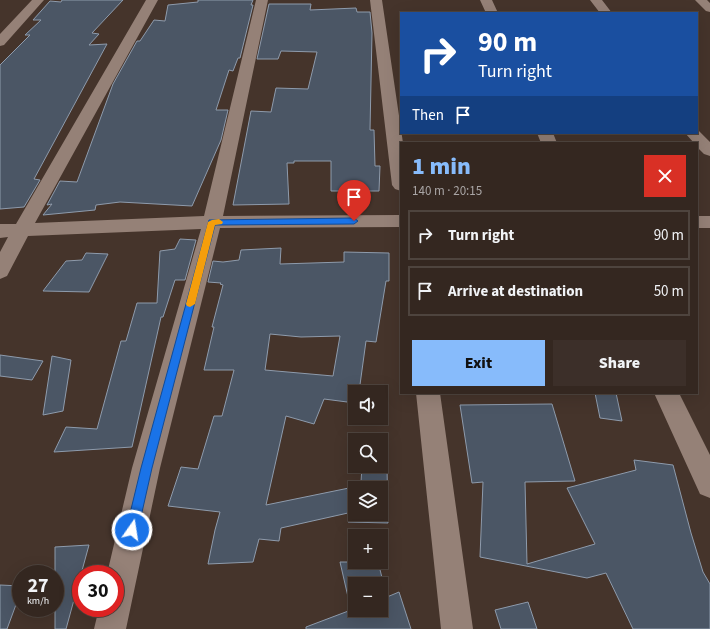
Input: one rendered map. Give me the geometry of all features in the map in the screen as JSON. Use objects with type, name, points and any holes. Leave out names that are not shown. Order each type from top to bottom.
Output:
[{"type":"street","points":[[0,42],[38,0]]},
{"type":"street","points":[[0,271],[21,230],[118,64],[152,0]]},
{"type":"street","points":[[124,567],[146,468],[212,222],[262,0]]},
{"type":"street","points":[[376,0],[400,178]]},
{"type":"street","points":[[486,0],[492,12]]},
{"type":"street","points":[[596,0],[605,12]]},
{"type":"street","points":[[700,0],[710,8]]},
{"type":"street","points":[[694,134],[710,151]]},
{"type":"street","points":[[0,230],[212,222],[400,221]]},
{"type":"street","points":[[698,222],[710,222]]},
{"type":"street","points":[[428,394],[457,629]]},
{"type":"street","points":[[666,394],[710,484]]},
{"type":"street","points":[[110,629],[113,617]]},
{"type":"building","points":[[62,0],[123,0],[92,33],[99,34],[89,45],[107,44],[34,179],[40,180],[24,207],[0,209],[0,65],[30,35],[25,35],[41,20],[33,20],[50,1],[61,2]]},
{"type":"building","points":[[198,0],[253,0],[251,5],[253,5],[240,58],[238,58],[233,71],[229,70],[216,110],[228,110],[221,140],[192,206],[120,202],[96,205],[95,210],[43,215],[52,204],[47,205],[60,181],[77,182],[113,84],[137,41],[140,41],[154,20],[165,21],[168,5],[198,2]]},
{"type":"building","points":[[269,4],[311,4],[310,10],[356,8],[357,12],[370,12],[372,33],[370,130],[374,130],[375,166],[380,166],[379,191],[331,191],[331,161],[294,161],[294,163],[287,163],[289,204],[233,205],[251,111],[271,112],[276,88],[308,89],[317,52],[281,51],[278,59],[257,59]]},
{"type":"building","points":[[180,239],[196,240],[185,280],[175,280],[163,317],[161,317],[132,447],[54,452],[66,427],[97,429],[121,341],[126,341],[137,303],[157,303],[160,251],[175,249]]},
{"type":"building","points":[[281,248],[280,264],[344,262],[344,252],[389,253],[389,281],[386,281],[376,342],[366,341],[360,385],[348,385],[348,402],[324,399],[314,424],[286,416],[266,505],[348,488],[348,513],[281,528],[279,541],[259,539],[253,562],[208,564],[220,512],[168,506],[181,467],[198,469],[214,416],[222,416],[234,370],[204,370],[214,327],[212,327],[223,285],[220,284],[221,283],[208,282],[213,261],[223,262],[239,260],[241,250]],"holes":[[[270,334],[301,337],[340,336],[333,376],[265,370]]]},
{"type":"building","points":[[86,253],[108,254],[89,292],[43,291],[66,261],[82,260]]},
{"type":"building","points":[[0,355],[43,361],[32,380],[0,376]]},
{"type":"building","points":[[52,356],[71,360],[63,411],[43,415]]},
{"type":"building","points":[[595,394],[616,394],[622,421],[600,418]]},
{"type":"building","points":[[552,404],[575,481],[525,482],[527,564],[595,544],[567,488],[636,470],[634,460],[673,465],[703,572],[710,584],[710,629],[633,629],[606,573],[587,578],[480,557],[483,482],[472,483],[460,405]]},
{"type":"building","points":[[362,473],[387,473],[387,481],[361,481]]},
{"type":"building","points":[[388,521],[388,523],[348,522]]},
{"type":"building","points":[[89,545],[84,565],[72,565],[72,607],[66,629],[55,629],[55,617],[64,617],[64,565],[55,565],[55,547]]},
{"type":"building","points":[[340,562],[348,562],[348,569],[380,569],[382,577],[348,577],[348,597]]},
{"type":"building","points":[[0,585],[12,586],[12,615],[7,629],[0,629]]},
{"type":"building","points":[[399,592],[411,629],[306,629],[306,627],[348,611],[348,617],[388,617],[388,597]]},
{"type":"building","points":[[528,602],[537,629],[501,629],[495,610]]},
{"type":"slow traffic","points":[[190,304],[212,222],[219,222]]},
{"type":"route","points":[[132,530],[146,468],[212,222],[354,221]]}]
